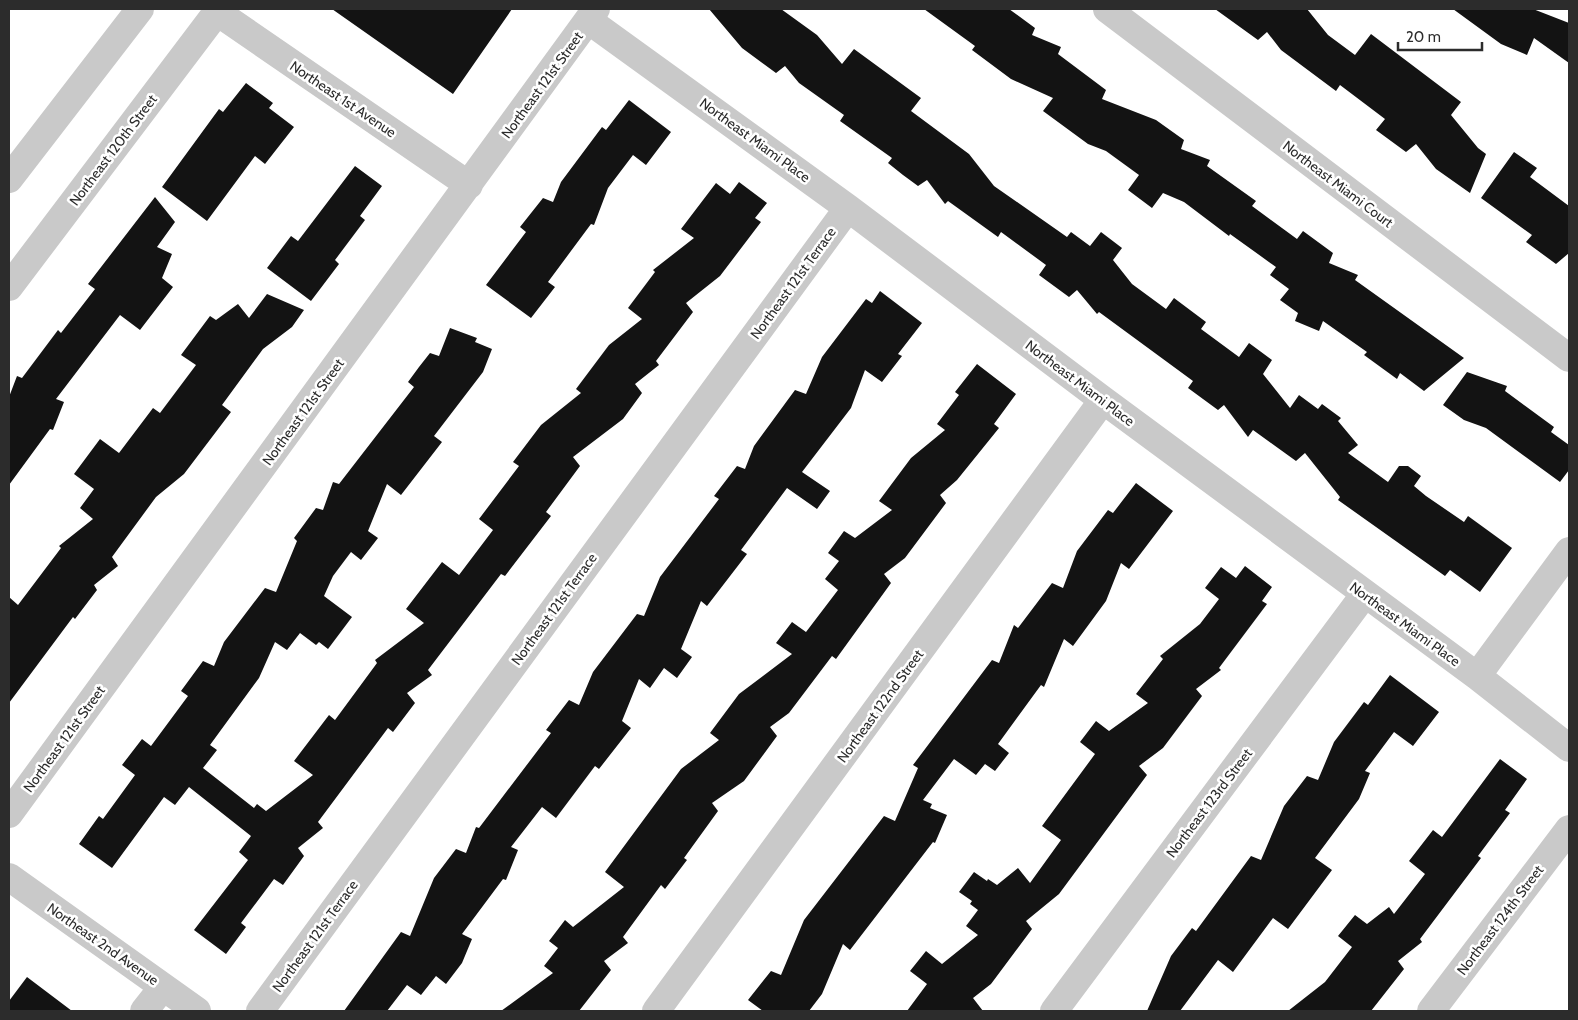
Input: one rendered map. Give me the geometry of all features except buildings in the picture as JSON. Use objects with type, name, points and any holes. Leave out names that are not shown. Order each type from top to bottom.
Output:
[{"type":"street","points":[[9,180],[140,9]]},
{"type":"street","name":"Northeast Miami Court","points":[[1107,9],[1569,358]]},
{"type":"street","name":"Northeast 1st Avenue","points":[[217,12],[469,185]]},
{"type":"street","name":"Northeast 120th Street","points":[[9,287],[217,12]]},
{"type":"street","name":"Northeast 121st Street","points":[[9,814],[592,14]]},
{"type":"street","name":"Northeast Miami Place","points":[[592,14],[1103,400],[1364,595],[1477,676],[1569,748]]},
{"type":"street","name":"Northeast 121st Terrace","points":[[260,1011],[848,208]]},
{"type":"street","name":"Northeast 122nd Street","points":[[656,1011],[1103,400]]},
{"type":"street","points":[[1477,676],[1569,551]]},
{"type":"street","name":"Northeast 123rd Street","points":[[1054,1011],[1364,595]]},
{"type":"street","name":"Northeast 124th Street","points":[[1431,1011],[1569,829]]},
{"type":"street","name":"Northeast 2nd Avenue","points":[[9,877],[197,1011]]},
{"type":"street","points":[[144,1011],[163,987]]}]
